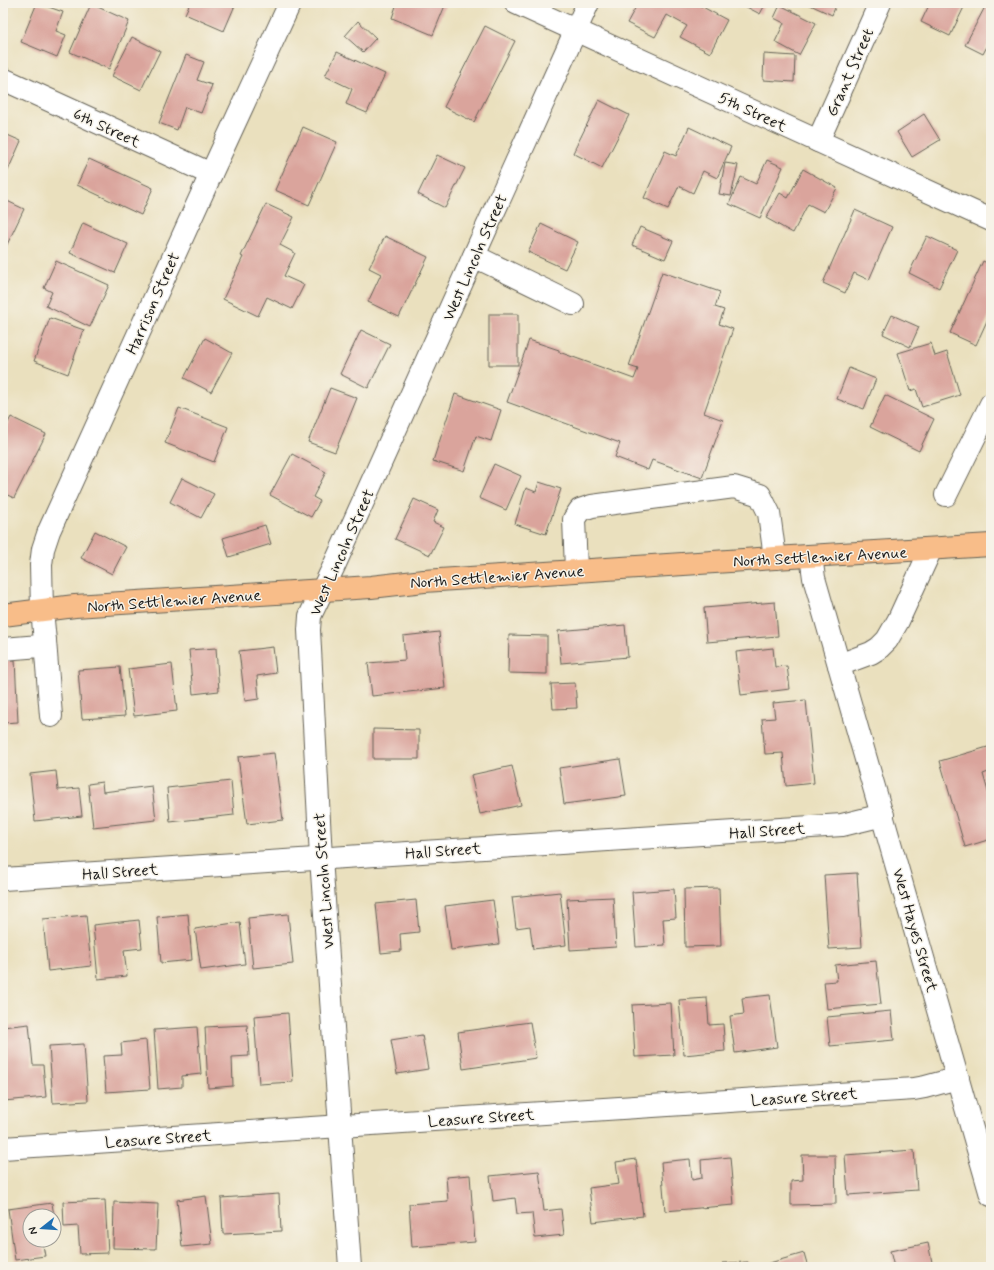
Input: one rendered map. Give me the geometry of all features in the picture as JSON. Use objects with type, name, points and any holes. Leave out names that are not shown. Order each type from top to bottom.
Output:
[{"type":"main road","name":"North Settlemier Avenue","points":[[3,615],[75,606],[372,587],[424,581],[576,570],[991,545]]},
{"type":"street","name":"Harrison Street","points":[[51,716],[42,610],[41,579],[43,549],[211,174],[290,3]]},
{"type":"street","name":"5th Street","points":[[516,3],[991,220]]},
{"type":"street","name":"West Lincoln Street","points":[[350,1267],[321,858],[309,623],[310,616],[588,3]]},
{"type":"street","name":"Grant Street","points":[[818,141],[880,3]]},
{"type":"street","name":"6th Street","points":[[3,79],[211,174]]},
{"type":"street","points":[[474,256],[573,304]]},
{"type":"street","points":[[946,495],[991,404]]},
{"type":"street","points":[[576,570],[574,519],[580,510],[592,506],[734,487],[760,496],[769,514],[775,558]]},
{"type":"street","points":[[839,665],[871,653],[887,640],[898,621],[932,549]]},
{"type":"street","name":"West Hayes Street","points":[[811,556],[814,578],[991,1195]]},
{"type":"street","points":[[3,649],[40,646],[45,641]]},
{"type":"street","name":"Hall Street","points":[[3,879],[842,825],[883,815]]},
{"type":"street","name":"Leasure Street","points":[[3,1148],[914,1089],[958,1078]]},
{"type":"building","points":[[37,3],[63,12],[56,31],[66,35],[57,57],[21,42]]},
{"type":"building","points":[[190,3],[236,3],[224,31],[185,14]]},
{"type":"building","points":[[397,3],[446,3],[433,35],[392,18]]},
{"type":"building","points":[[638,3],[698,3],[697,4],[727,20],[710,53],[680,37],[687,26],[667,15],[655,37],[627,23]]},
{"type":"building","points":[[739,3],[766,3],[760,14]]},
{"type":"building","points":[[806,3],[837,3],[832,15]]},
{"type":"building","points":[[930,3],[966,3],[950,36],[921,22]]},
{"type":"building","points":[[987,3],[991,3],[991,41],[983,54],[965,45]]},
{"type":"building","points":[[91,4],[129,21],[109,69],[70,52]]},
{"type":"building","points":[[780,5],[816,23],[799,55],[775,42],[784,23],[774,18]]},
{"type":"building","points":[[358,21],[376,38],[363,52],[345,36]]},
{"type":"building","points":[[485,26],[515,41],[474,122],[444,107]]},
{"type":"building","points":[[132,37],[160,51],[141,90],[112,76]]},
{"type":"building","points":[[337,52],[385,74],[367,113],[346,104],[352,89],[325,76]]},
{"type":"building","points":[[764,54],[795,56],[794,82],[763,80]]},
{"type":"building","points":[[186,55],[204,62],[197,80],[212,85],[201,113],[185,107],[177,130],[159,123]]},
{"type":"building","points":[[599,100],[629,115],[602,168],[573,153]]},
{"type":"building","points":[[924,114],[940,140],[912,157],[897,132]]},
{"type":"building","points":[[303,127],[337,142],[309,205],[275,190]]},
{"type":"building","points":[[689,127],[731,147],[717,178],[703,171],[693,193],[679,186],[668,209],[644,198],[665,151],[676,156]]},
{"type":"building","points":[[3,133],[21,141],[5,177],[3,176]]},
{"type":"building","points":[[437,155],[465,168],[445,208],[418,194]]},
{"type":"building","points":[[89,159],[153,188],[141,215],[77,185]]},
{"type":"building","points":[[767,160],[783,167],[760,218],[729,204],[741,177],[756,184]]},
{"type":"building","points":[[725,163],[738,165],[731,196],[719,194]]},
{"type":"building","points":[[803,169],[837,188],[824,212],[808,204],[793,233],[766,218],[780,193],[788,198]]},
{"type":"building","points":[[3,199],[24,209],[3,253]]},
{"type":"building","points":[[266,204],[294,217],[280,245],[295,253],[284,276],[304,285],[292,309],[267,297],[258,316],[223,299],[243,257],[241,256]]},
{"type":"building","points":[[855,210],[892,227],[869,280],[854,273],[845,293],[823,283]]},
{"type":"building","points":[[83,223],[128,244],[115,273],[70,253]]},
{"type":"building","points":[[541,224],[578,242],[565,269],[528,252]]},
{"type":"building","points":[[640,227],[673,241],[665,259],[632,245]]},
{"type":"building","points":[[385,236],[428,257],[399,317],[368,302],[381,274],[369,268]]},
{"type":"building","points":[[927,236],[957,250],[939,288],[909,273]]},
{"type":"building","points":[[56,261],[109,285],[90,327],[46,306],[52,292],[44,288]]},
{"type":"building","points":[[983,261],[991,265],[991,312],[976,345],[950,333]]},
{"type":"building","points":[[662,272],[720,292],[715,307],[724,310],[719,324],[733,329],[704,413],[723,420],[702,478],[652,460],[648,470],[615,457],[620,443],[507,402],[529,340],[634,379],[638,369],[629,366]]},
{"type":"building","points":[[489,314],[518,314],[518,365],[489,365]]},
{"type":"building","points":[[892,315],[919,327],[910,347],[883,334]]},
{"type":"building","points":[[50,318],[84,330],[68,374],[34,361]]},
{"type":"building","points":[[361,330],[390,344],[368,388],[340,374]]},
{"type":"building","points":[[205,338],[232,353],[211,392],[184,378]]},
{"type":"building","points":[[931,343],[935,356],[947,352],[960,395],[922,407],[916,389],[910,391],[898,353]]},
{"type":"building","points":[[849,368],[876,379],[864,409],[837,399]]},
{"type":"building","points":[[330,388],[357,398],[335,452],[308,442]]},
{"type":"building","points":[[455,394],[501,410],[491,441],[476,436],[464,471],[433,461]]},
{"type":"building","points":[[885,395],[934,419],[919,451],[870,427]]},
{"type":"building","points":[[179,408],[228,427],[214,462],[165,443]]},
{"type":"building","points":[[11,417],[46,434],[14,498],[3,493],[3,432]]},
{"type":"building","points":[[292,454],[326,472],[313,497],[320,501],[311,517],[270,495]]},
{"type":"building","points":[[494,464],[521,476],[506,510],[479,498]]},
{"type":"building","points":[[182,478],[214,494],[201,518],[170,502]]},
{"type":"building","points":[[539,482],[561,489],[546,534],[515,524],[526,488],[536,492]]},
{"type":"building","points":[[414,499],[438,510],[433,522],[444,527],[430,555],[395,539]]},
{"type":"building","points":[[265,525],[271,544],[229,557],[223,538]]},
{"type":"building","points":[[95,531],[126,547],[112,574],[81,558]]},
{"type":"building","points":[[775,602],[778,636],[707,642],[704,608]]},
{"type":"building","points":[[625,625],[628,657],[561,663],[558,631]]},
{"type":"building","points":[[439,632],[445,688],[372,696],[368,663],[405,660],[403,636]]},
{"type":"building","points":[[509,635],[547,636],[547,674],[508,673]]},
{"type":"building","points":[[273,647],[276,673],[257,676],[259,699],[245,701],[239,651]]},
{"type":"building","points":[[216,648],[219,691],[193,694],[189,650]]},
{"type":"building","points":[[773,648],[775,667],[787,666],[790,689],[741,695],[736,652]]},
{"type":"building","points":[[3,660],[15,660],[18,722],[3,723]]},
{"type":"building","points":[[172,664],[177,711],[134,716],[128,669]]},
{"type":"building","points":[[120,667],[125,716],[82,719],[78,670]]},
{"type":"building","points":[[575,683],[577,708],[553,709],[551,684]]},
{"type":"building","points":[[806,700],[814,783],[786,786],[783,753],[765,754],[762,719],[775,718],[773,703]]},
{"type":"building","points":[[373,729],[419,730],[419,759],[373,759]]},
{"type":"building","points":[[991,746],[991,771],[983,774],[991,802],[991,839],[965,847],[940,761]]},
{"type":"building","points":[[274,753],[283,820],[247,824],[238,757]]},
{"type":"building","points":[[620,759],[626,796],[564,804],[559,768]]},
{"type":"building","points":[[512,766],[521,805],[480,814],[471,775]]},
{"type":"building","points":[[56,771],[58,790],[79,788],[82,816],[35,821],[30,774]]},
{"type":"building","points":[[231,781],[234,815],[170,822],[167,788]]},
{"type":"building","points":[[102,782],[103,792],[152,786],[156,820],[93,827],[88,784]]},
{"type":"building","points":[[857,873],[862,947],[829,949],[824,875]]},
{"type":"building","points":[[719,888],[721,946],[685,947],[684,889]]},
{"type":"building","points":[[674,889],[676,918],[663,919],[665,945],[636,947],[632,892]]},
{"type":"building","points":[[560,892],[566,945],[533,949],[530,926],[516,928],[512,897]]},
{"type":"building","points":[[613,897],[616,947],[570,950],[567,899]]},
{"type":"building","points":[[416,900],[419,932],[400,934],[401,951],[381,953],[376,904]]},
{"type":"building","points":[[493,900],[499,944],[451,950],[445,906]]},
{"type":"building","points":[[188,914],[192,960],[161,963],[157,917]]},
{"type":"building","points":[[288,914],[293,964],[253,968],[248,918]]},
{"type":"building","points":[[86,915],[91,966],[48,971],[43,919]]},
{"type":"building","points":[[139,920],[142,948],[124,950],[127,976],[98,979],[93,925]]},
{"type":"building","points":[[240,922],[245,964],[201,970],[195,929]]},
{"type":"building","points":[[876,961],[881,1004],[827,1009],[824,982],[837,981],[835,965]]},
{"type":"building","points":[[770,995],[777,1047],[735,1053],[730,1016],[744,1014],[742,998]]},
{"type":"building","points":[[707,998],[709,1025],[723,1024],[725,1051],[684,1055],[679,1000]]},
{"type":"building","points":[[671,1003],[674,1055],[635,1057],[632,1005]]},
{"type":"building","points":[[891,1011],[894,1040],[830,1046],[827,1017]]},
{"type":"building","points":[[288,1013],[293,1082],[259,1084],[254,1016]]},
{"type":"building","points":[[530,1022],[536,1058],[463,1069],[458,1032]]},
{"type":"building","points":[[29,1024],[33,1065],[43,1065],[46,1097],[4,1101],[3,1027]]},
{"type":"building","points":[[247,1025],[249,1056],[232,1057],[233,1086],[208,1088],[205,1027]]},
{"type":"building","points":[[197,1027],[201,1074],[182,1076],[182,1087],[158,1089],[154,1030]]},
{"type":"building","points":[[422,1035],[428,1069],[397,1074],[391,1040]]},
{"type":"building","points":[[146,1040],[150,1089],[106,1092],[103,1056],[122,1055],[121,1043]]},
{"type":"building","points":[[84,1044],[88,1101],[53,1103],[49,1046]]},
{"type":"building","points":[[914,1150],[917,1190],[848,1195],[845,1155]]},
{"type":"building","points":[[802,1155],[835,1155],[836,1204],[791,1205],[791,1181],[803,1180]]},
{"type":"building","points":[[730,1157],[734,1205],[665,1211],[661,1162],[690,1159],[692,1180],[702,1178],[701,1160]]},
{"type":"building","points":[[636,1159],[643,1216],[593,1222],[589,1188],[619,1184],[616,1162]]},
{"type":"building","points":[[539,1171],[544,1211],[561,1209],[564,1235],[535,1238],[532,1213],[517,1214],[515,1198],[493,1201],[490,1176]]},
{"type":"building","points":[[470,1175],[475,1242],[412,1247],[409,1204],[448,1201],[446,1177]]},
{"type":"building","points":[[279,1194],[281,1231],[223,1234],[221,1198]]},
{"type":"building","points":[[206,1196],[212,1244],[182,1247],[177,1200]]},
{"type":"building","points":[[105,1200],[108,1253],[80,1254],[78,1226],[64,1227],[63,1202]]},
{"type":"building","points":[[114,1202],[158,1204],[156,1249],[113,1248]]},
{"type":"building","points":[[52,1203],[53,1208],[22,1208],[22,1248],[44,1248],[45,1256],[15,1260],[8,1209]]},
{"type":"building","points":[[928,1243],[933,1267],[894,1267],[890,1251]]},
{"type":"building","points":[[804,1253],[808,1267],[756,1267]]},
{"type":"building","points":[[748,1262],[748,1267],[723,1267],[723,1263]]}]
